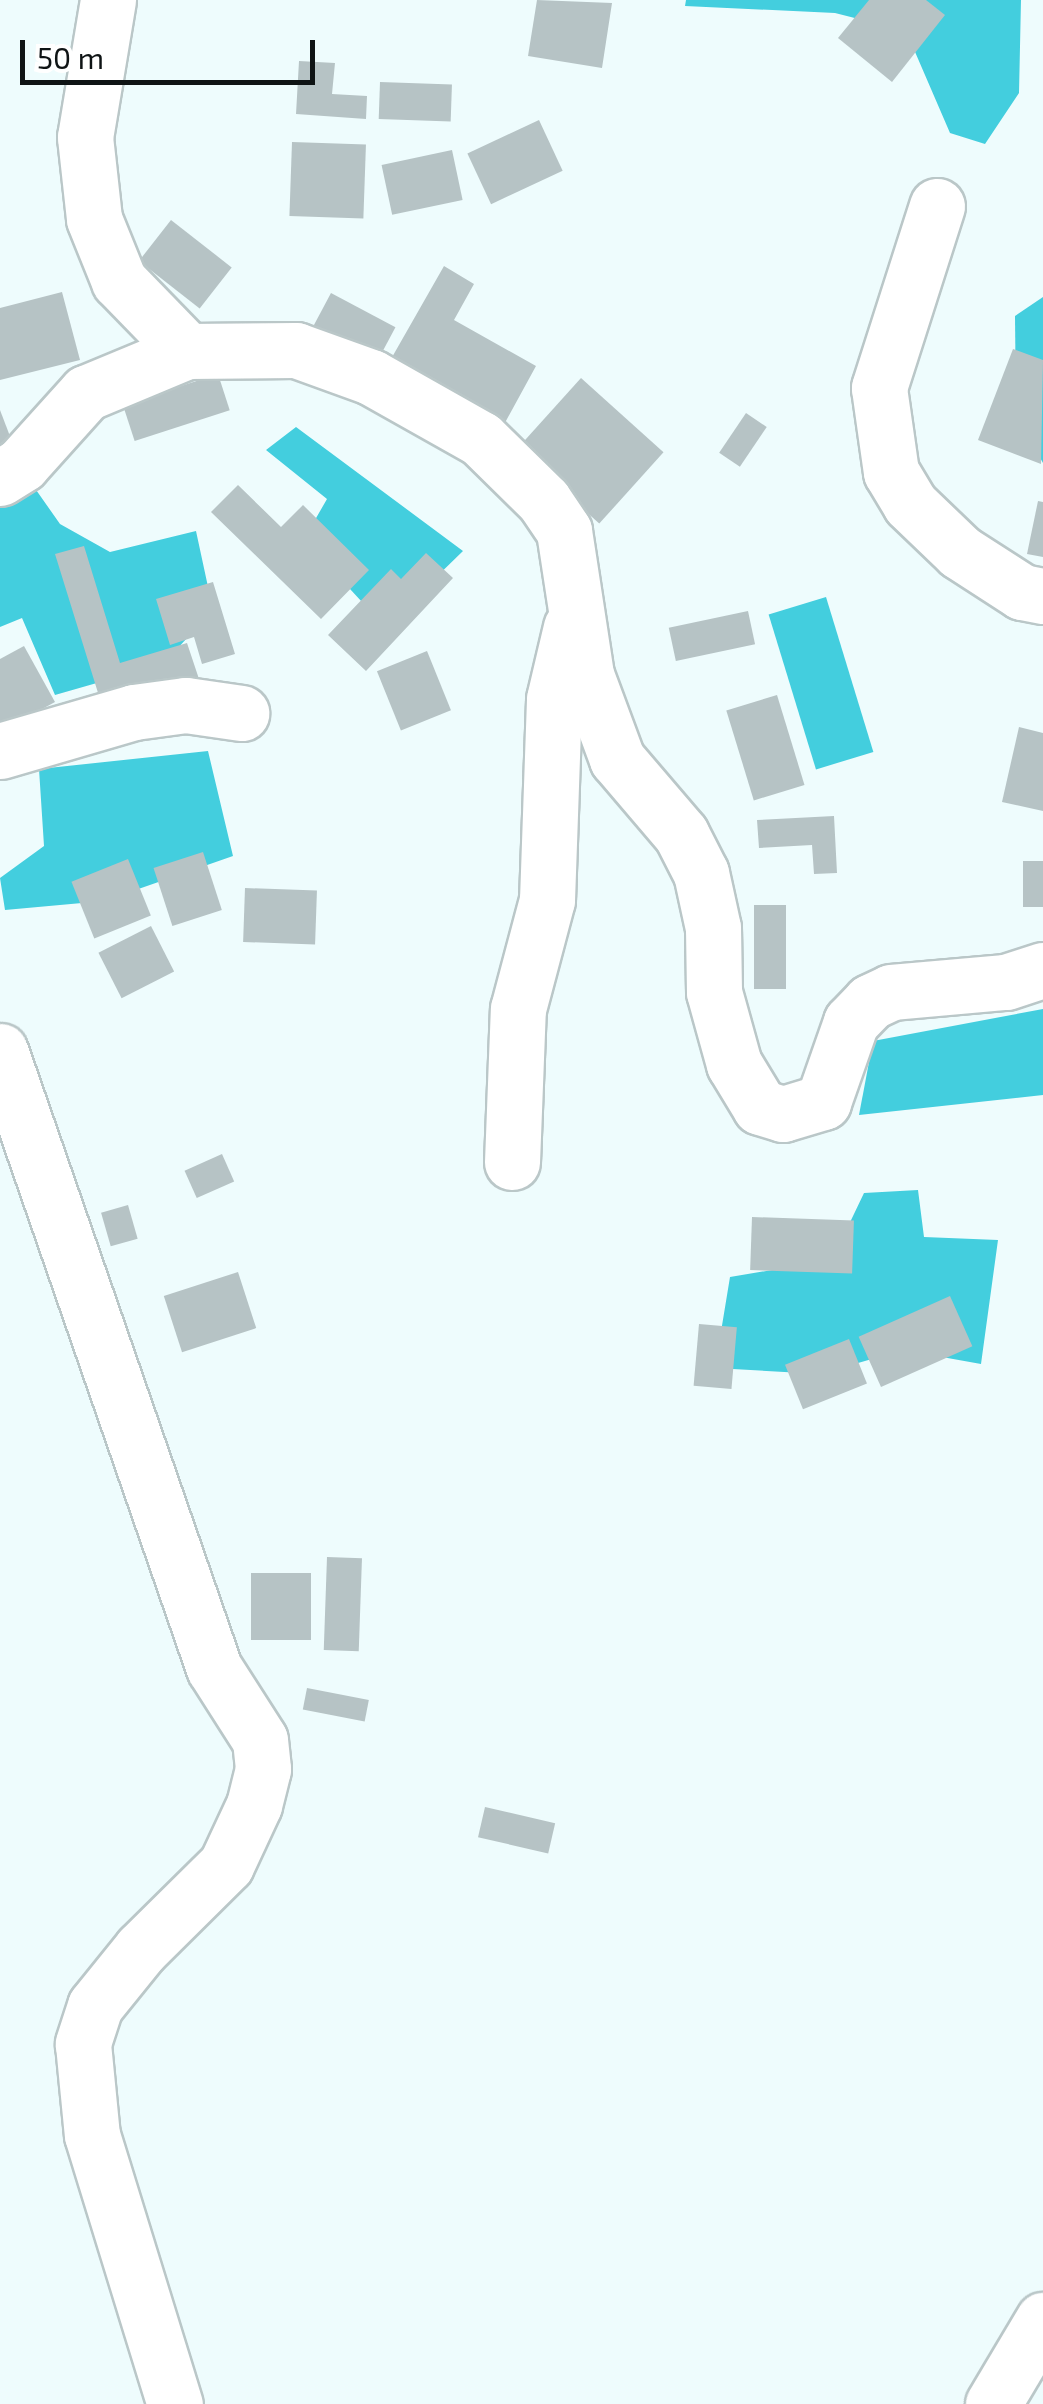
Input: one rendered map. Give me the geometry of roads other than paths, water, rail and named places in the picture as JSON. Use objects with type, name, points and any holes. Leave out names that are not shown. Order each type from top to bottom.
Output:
[{"type":"street","points":[[108,0],[85,137],[94,220],[119,281],[187,352]]},
{"type":"street","points":[[937,206],[880,388],[891,472],[910,504],[960,552],[1022,592],[1043,596]]},
{"type":"street","points":[[0,478],[22,464],[86,393],[187,352],[296,350],[370,377],[481,439],[544,500],[564,531],[586,674],[617,759],[681,834],[701,872],[713,928],[714,992],[734,1064],[760,1107],[783,1114],[823,1102],[850,1022],[870,1002],[891,992],[1006,982],[1043,970]]},
{"type":"street","points":[[512,1162],[518,1009],[547,900],[558,660],[578,614]]},
{"type":"street","points":[[0,752],[134,712],[186,705],[241,712]]},
{"type":"street","points":[[0,1051],[214,1668],[260,1740],[263,1770],[254,1805],[226,1866],[107,1992],[82,2044],[92,2134],[175,2404]]},
{"type":"street","points":[[993,2404],[1043,2320]]}]
